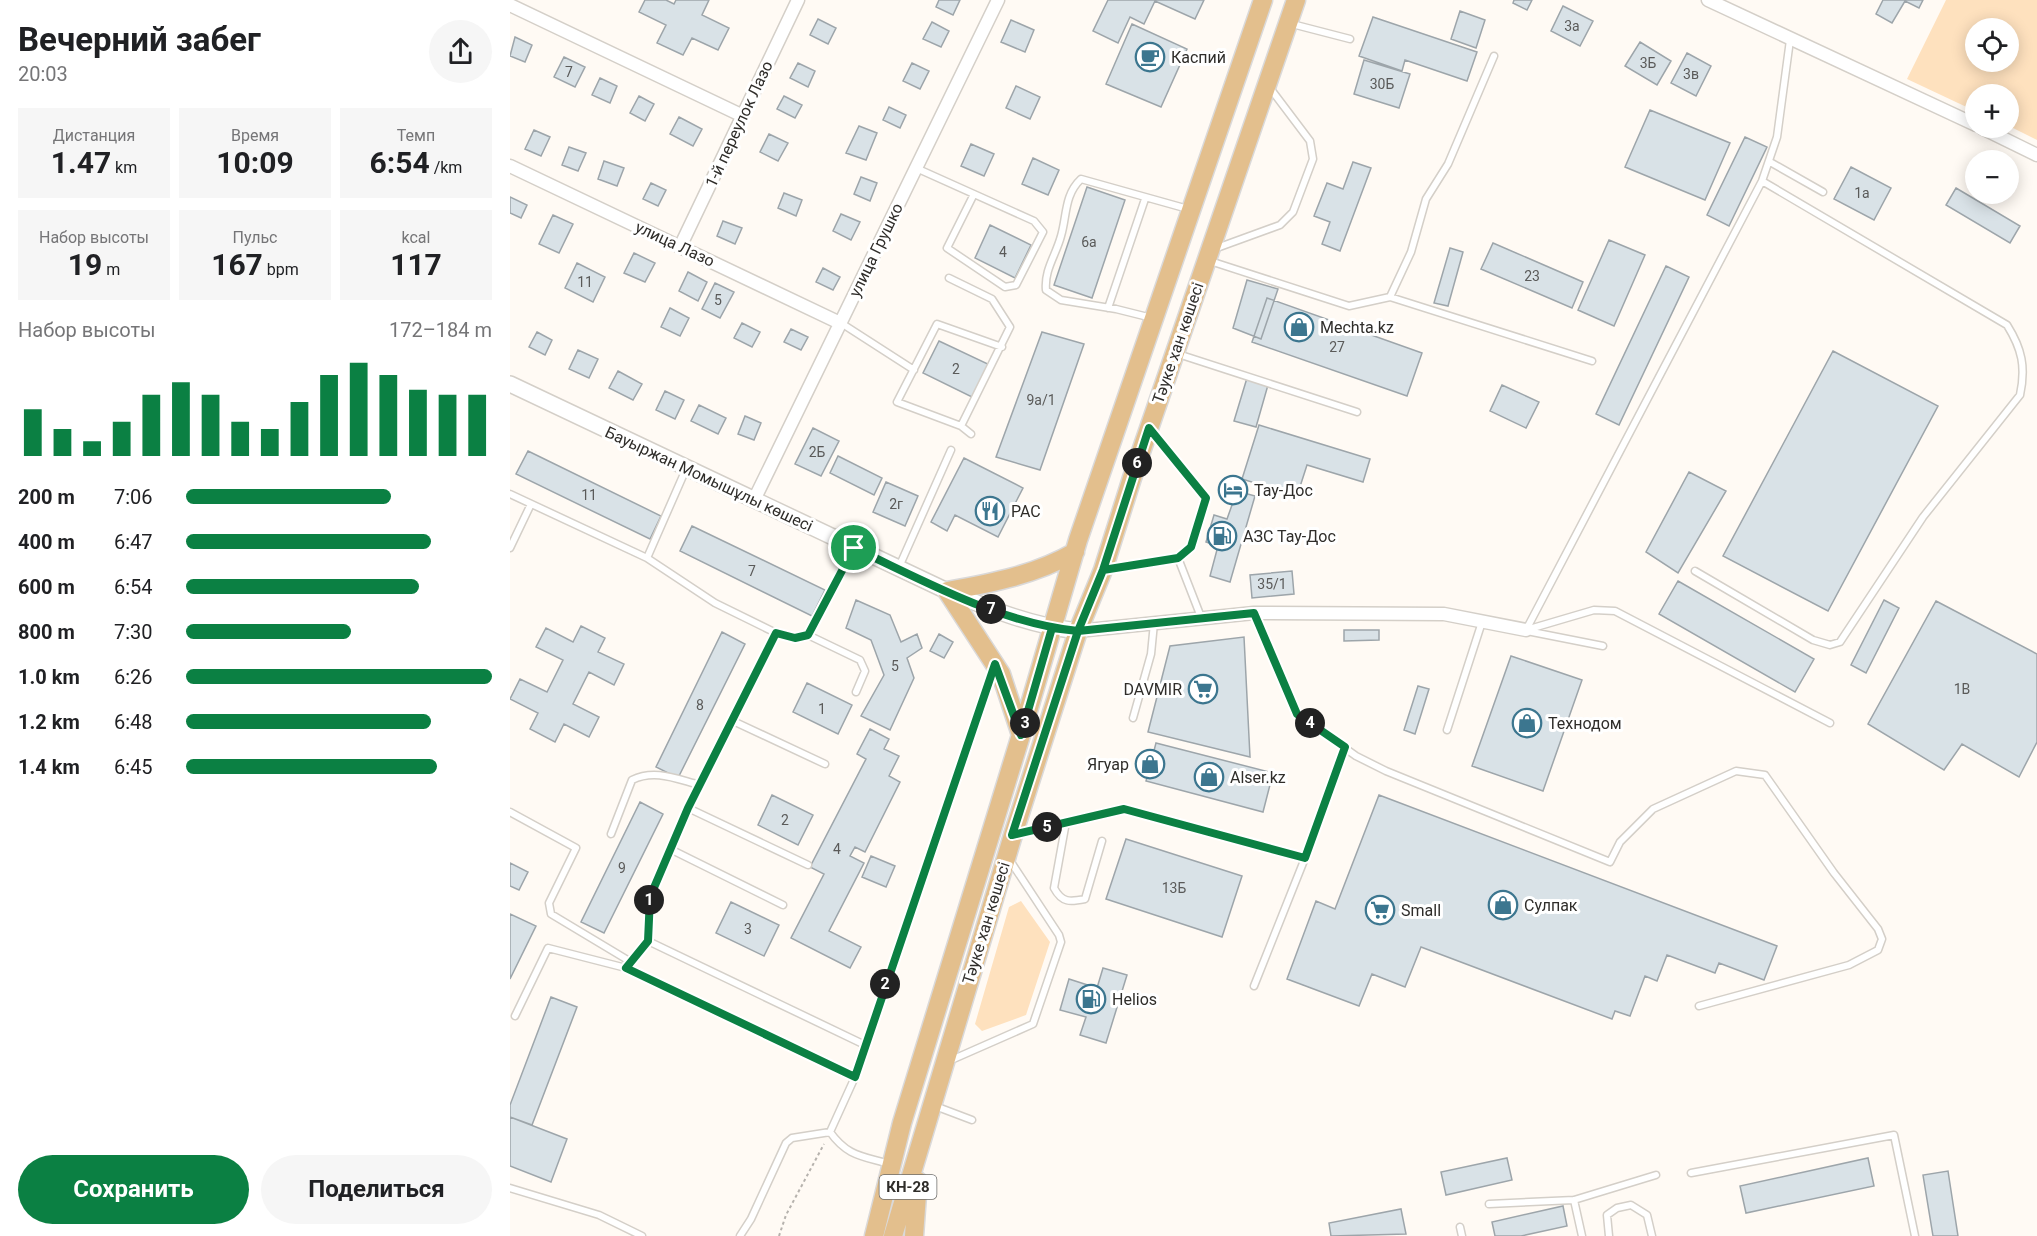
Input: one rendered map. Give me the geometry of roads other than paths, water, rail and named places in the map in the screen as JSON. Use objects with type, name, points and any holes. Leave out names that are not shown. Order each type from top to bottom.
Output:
[{"type":"main road","name":"Тәуке хан көшесі","points":[[874,1236],[902,1122],[1075,552],[1263,0]]},
{"type":"main road","name":"Тәуке хан көшесі","points":[[893,1236],[1012,835],[1078,631],[1103,570],[1149,428],[1296,0]]},
{"type":"main road","points":[[1021,735],[995,664],[947,591],[1010,579],[1053,565],[1075,552]]},
{"type":"main road","points":[[914,1236],[922,1137]]},
{"type":"street","name":"1-й переулок Лазо","points":[[680,247],[798,0]]},
{"type":"street","name":"улица Грушко","points":[[754,500],[998,0]]},
{"type":"street","points":[[1711,1],[1790,40],[1965,119]]},
{"type":"street","points":[[510,5],[743,116]]},
{"type":"street","points":[[2002,138],[2037,155]]},
{"type":"street","name":"улица Лазо","points":[[510,166],[840,323]]},
{"type":"street","name":"Бауыржан Момышұлы көшесі","points":[[510,384],[947,591],[1018,620],[1078,631]]},
{"type":"street","points":[[1078,631],[1254,613],[1444,614],[1526,630]]},
{"type":"lane","points":[[1288,23],[1350,39]]},
{"type":"lane","points":[[1526,630],[1762,181],[1777,136],[1790,40]]},
{"type":"lane","points":[[1390,297],[1411,252],[1426,199],[1448,164],[1494,56]]},
{"type":"lane","points":[[1208,255],[1280,225],[1293,212],[1313,159],[1310,141],[1268,84]]},
{"type":"lane","points":[[1770,162],[1823,192]]},
{"type":"lane","points":[[916,168],[974,194],[1034,221],[1043,232],[1016,285],[1005,287],[947,248],[974,194]]},
{"type":"lane","points":[[1154,319],[1061,300],[1046,290],[1045,279],[1061,236],[1066,205],[1074,185],[1081,180],[1191,210]]},
{"type":"lane","points":[[1695,571],[1813,640],[1830,645],[1840,642],[1923,516],[2020,395],[2024,376],[2023,355],[2007,325],[1762,181]]},
{"type":"lane","points":[[1108,308],[1145,199]]},
{"type":"lane","points":[[1208,255],[1349,306],[1390,297],[1593,361]]},
{"type":"lane","points":[[949,278],[992,299],[1010,327],[961,426]]},
{"type":"lane","points":[[840,323],[914,370]]},
{"type":"lane","points":[[971,434],[961,426],[897,402],[937,324],[1002,347]]},
{"type":"lane","points":[[1175,353],[1358,412]]},
{"type":"lane","points":[[1103,570],[1178,558],[1191,547],[1206,498],[1149,428]]},
{"type":"lane","points":[[899,569],[951,450]]},
{"type":"lane","points":[[647,558],[686,468]]},
{"type":"lane","points":[[510,494],[647,558],[715,603],[776,633],[795,638],[808,635],[860,660],[865,671],[856,692]]},
{"type":"lane","points":[[510,548],[531,504]]},
{"type":"lane","points":[[808,635],[854,548]]},
{"type":"lane","points":[[1178,558],[1201,617]]},
{"type":"lane","points":[[1526,630],[1594,610],[1615,611],[1830,723]]},
{"type":"lane","points":[[1254,613],[1297,714],[1345,747],[1386,771],[1610,862],[1620,842],[1653,809],[1736,771],[1765,775],[1834,873],[1878,929],[1882,939],[1878,950],[1849,965],[1699,1006]]},
{"type":"lane","points":[[1447,730],[1482,622]]},
{"type":"lane","points":[[1133,718],[1151,654],[1154,623]]},
{"type":"lane","points":[[1526,630],[1603,646]]},
{"type":"lane","points":[[626,968],[648,941],[650,897],[688,808],[776,633]]},
{"type":"lane","points":[[830,1132],[855,1077],[995,664]]},
{"type":"lane","points":[[733,722],[825,764]]},
{"type":"lane","points":[[1254,986],[1305,858],[1345,747]]},
{"type":"lane","points":[[611,834],[632,780],[644,774],[656,774],[700,785]]},
{"type":"lane","points":[[688,808],[808,865]]},
{"type":"lane","points":[[1012,835],[1124,809],[1305,858]]},
{"type":"lane","points":[[510,812],[576,848],[549,903],[551,914],[631,962]]},
{"type":"lane","points":[[1066,822],[1054,888],[1059,897],[1066,901],[1085,899],[1102,841]]},
{"type":"lane","points":[[670,849],[783,905]]},
{"type":"lane","points":[[943,1064],[1030,1028],[1061,942],[1059,935],[1006,855]]},
{"type":"lane","points":[[648,941],[865,1045]]},
{"type":"lane","points":[[514,1016],[548,948],[626,968],[855,1077]]},
{"type":"lane","points":[[931,1104],[972,1120]]},
{"type":"lane","points":[[830,1132],[840,1146],[849,1152],[892,1165]]},
{"type":"lane","points":[[740,1236],[752,1219],[786,1143],[792,1138],[830,1132]]},
{"type":"lane","points":[[1691,1173],[1894,1135],[1915,1236]]},
{"type":"lane","points":[[1489,1204],[1574,1200],[1656,1175]]},
{"type":"lane","points":[[510,1188],[599,1215],[642,1236]]},
{"type":"lane","points":[[1574,1200],[1582,1236]]},
{"type":"lane","points":[[1609,1236],[1607,1215],[1617,1208],[1631,1205],[1647,1215],[1652,1236]]},
{"type":"lane","points":[[1460,1227],[1462,1236]]},
{"type":"place","name":"Каспий","points":[[1150,57]]},
{"type":"place","name":"Mechta.kz","points":[[1299,327]]},
{"type":"place","name":"Тау-Дос","points":[[1233,490]]},
{"type":"place","name":"РАС","points":[[990,511]]},
{"type":"place","name":"АЗС Тау-Дос","points":[[1222,536]]},
{"type":"place","name":"DAVMIR","points":[[1203,689]]},
{"type":"place","name":"Технодом","points":[[1527,723]]},
{"type":"place","name":"Ягуар","points":[[1150,764]]},
{"type":"place","name":"Alser.kz","points":[[1209,777]]},
{"type":"place","name":"Сулпак","points":[[1503,905]]},
{"type":"place","name":"Small","points":[[1380,910]]},
{"type":"place","name":"Helios","points":[[1091,999]]}]
